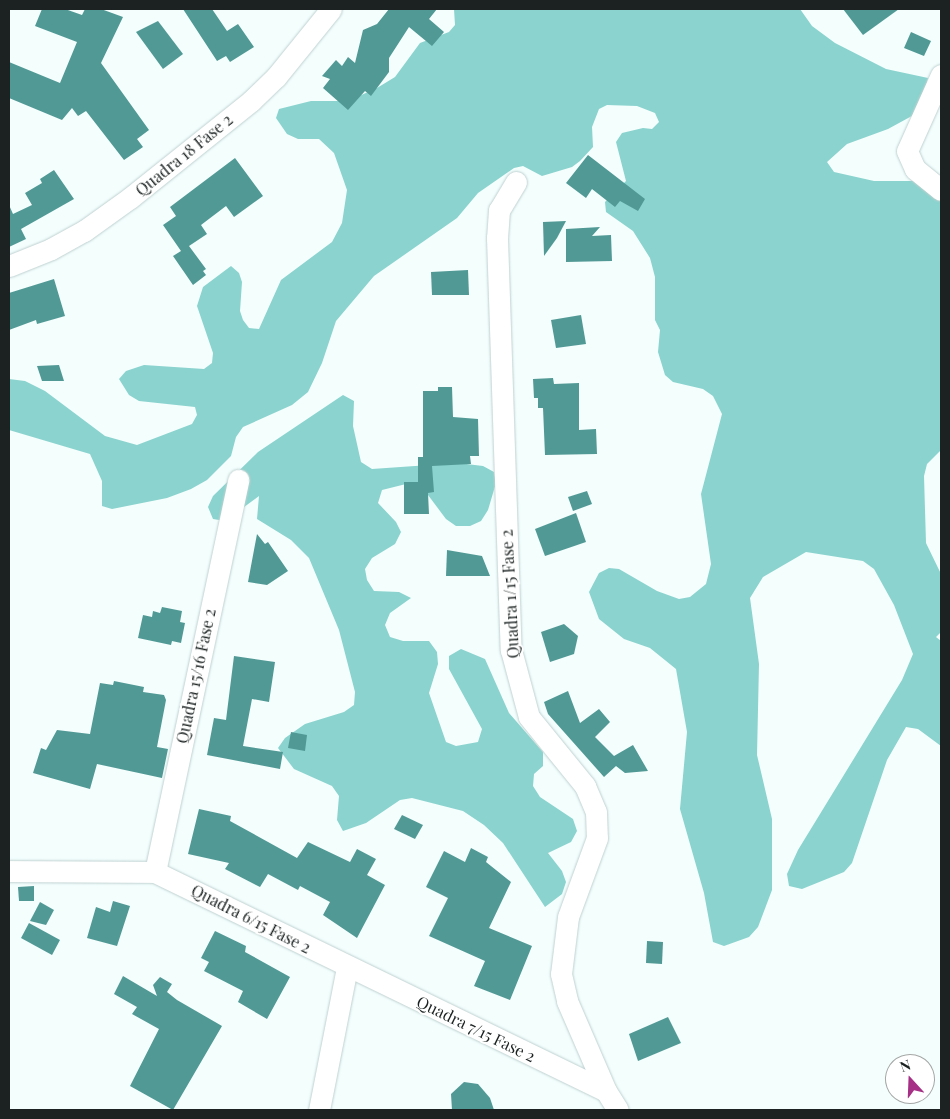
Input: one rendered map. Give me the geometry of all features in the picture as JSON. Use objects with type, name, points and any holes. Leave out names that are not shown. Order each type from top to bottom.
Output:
[{"type":"street","name":"Quadra 18 Fase 2","points":[[9,266],[51,249],[84,231],[130,198],[276,78],[331,9]]},
{"type":"street","points":[[941,75],[907,151],[909,161],[941,190]]},
{"type":"street","name":"Quadra 1/15 Fase 2","points":[[516,182],[499,210],[498,238],[511,650],[523,704],[529,717],[584,786],[596,812],[597,838],[568,916],[561,974],[567,1001],[606,1091],[618,1110]]},
{"type":"street","name":"Quadra 15/16 Fase 2","points":[[155,872],[238,480]]},
{"type":"street","points":[[9,871],[155,872]]},
{"type":"street","name":"Quadra 6/15 Fase 2","points":[[155,872],[347,967]]},
{"type":"street","points":[[319,1110],[347,967]]},
{"type":"street","name":"Quadra 7/15 Fase 2","points":[[347,967],[606,1091]]},
{"type":"shaded area","points":[[454,9],[800,9],[812,26],[835,43],[886,69],[928,78],[921,111],[888,129],[847,144],[827,162],[834,172],[874,181],[917,181],[941,189],[941,450],[927,464],[924,476],[926,543],[941,574],[941,632],[936,637],[941,641],[941,746],[918,729],[906,727],[887,760],[852,863],[844,872],[802,889],[789,886],[787,874],[798,850],[902,680],[913,654],[894,605],[874,569],[863,561],[806,552],[763,577],[750,598],[759,664],[757,755],[772,819],[772,890],[758,927],[749,937],[724,946],[713,942],[704,893],[680,809],[687,732],[676,669],[650,648],[624,639],[599,619],[589,592],[599,573],[609,568],[619,569],[657,591],[679,599],[690,597],[706,584],[711,564],[701,494],[722,414],[713,396],[703,389],[673,382],[665,375],[658,352],[660,330],[655,320],[655,277],[650,258],[633,231],[606,212],[605,202],[626,181],[616,142],[622,133],[643,128],[652,129],[659,122],[655,113],[637,106],[607,105],[599,109],[592,127],[593,147],[572,167],[542,176],[523,166],[514,168],[478,193],[457,218],[374,276],[336,321],[322,363],[308,392],[292,405],[243,427],[236,437],[231,456],[207,480],[191,489],[167,498],[112,509],[102,506],[102,481],[90,454],[9,430],[9,379],[25,381],[45,391],[105,436],[137,445],[192,424],[197,415],[195,407],[139,401],[129,395],[119,379],[126,371],[144,365],[204,369],[212,363],[213,353],[197,306],[203,287],[231,266],[239,273],[242,282],[240,311],[243,320],[249,328],[259,329],[281,280],[332,242],[342,223],[347,190],[334,153],[319,139],[298,139],[287,134],[276,118],[279,109],[311,101],[348,101],[377,88],[395,77],[420,43],[449,32],[455,25]]},
{"type":"shaded area","points":[[343,395],[354,401],[353,426],[361,462],[372,469],[458,463],[483,466],[494,472],[496,483],[488,510],[481,521],[470,526],[456,526],[446,519],[422,487],[410,483],[382,490],[378,503],[396,522],[401,532],[395,544],[372,558],[365,569],[367,580],[374,591],[399,592],[411,598],[390,613],[385,625],[390,637],[403,641],[429,641],[437,652],[438,664],[429,693],[446,742],[456,746],[478,742],[482,729],[449,669],[449,656],[461,649],[485,659],[509,713],[543,752],[543,766],[534,774],[533,786],[540,797],[573,819],[577,831],[571,842],[548,853],[562,871],[566,882],[562,894],[545,907],[503,843],[484,825],[463,811],[412,798],[400,800],[366,823],[343,831],[337,820],[339,796],[332,786],[294,769],[278,748],[285,738],[305,724],[344,712],[354,705],[355,692],[339,630],[309,558],[291,540],[257,519],[259,496],[225,521],[213,519],[208,507],[213,496],[258,452]]},
{"type":"building","points":[[42,9],[65,9],[82,15],[85,9],[101,9],[123,17],[101,63],[149,130],[137,139],[143,147],[124,160],[86,111],[78,116],[72,108],[62,120],[9,98],[9,62],[60,83],[77,42],[35,26]]},
{"type":"building","points":[[183,9],[212,9],[227,31],[238,24],[254,47],[230,62],[226,56],[217,61]]},
{"type":"building","points":[[389,9],[437,9],[429,19],[444,32],[432,46],[409,27],[389,58],[389,72],[371,96],[365,91],[348,110],[323,88],[330,79],[322,76],[336,60],[342,66],[348,57],[355,63],[363,30],[377,24]]},
{"type":"building","points":[[843,9],[899,9],[863,35]]},
{"type":"building","points":[[158,21],[183,54],[163,69],[136,32]]},
{"type":"building","points":[[911,32],[931,41],[924,56],[904,48]]},
{"type":"building","points":[[588,155],[645,199],[638,211],[620,201],[615,207],[592,189],[586,198],[566,183]]},
{"type":"building","points":[[235,158],[263,196],[234,217],[226,206],[201,225],[207,234],[189,246],[206,269],[203,271],[206,275],[193,285],[173,256],[181,251],[163,225],[176,216],[170,207]]},
{"type":"building","points":[[54,170],[74,199],[21,229],[26,239],[9,247],[9,205],[13,214],[32,205],[25,193],[42,183],[40,179]]},
{"type":"building","points":[[566,221],[557,238],[544,256],[543,222]]},
{"type":"building","points":[[600,227],[592,236],[611,235],[612,261],[566,262],[566,229]]},
{"type":"building","points":[[468,270],[469,295],[432,295],[431,272]]},
{"type":"building","points":[[54,279],[65,316],[37,324],[36,320],[9,330],[9,293]]},
{"type":"building","points":[[581,315],[586,344],[556,348],[551,320]]},
{"type":"building","points":[[59,365],[64,381],[42,381],[37,366]]},
{"type":"building","points":[[553,378],[554,384],[579,383],[579,430],[596,429],[597,454],[545,455],[543,408],[538,408],[538,398],[534,398],[533,379]]},
{"type":"building","points":[[438,387],[452,387],[453,417],[478,419],[479,456],[470,456],[471,464],[432,466],[434,492],[428,493],[429,514],[404,514],[404,482],[418,482],[418,457],[423,457],[423,391],[438,391]]},
{"type":"building","points":[[587,491],[592,504],[573,511],[568,497]]},
{"type":"building","points":[[576,513],[586,542],[545,556],[535,529]]},
{"type":"building","points":[[257,534],[265,544],[268,542],[288,571],[267,585],[248,582]]},
{"type":"building","points":[[447,550],[482,556],[490,576],[446,576]]},
{"type":"building","points":[[162,607],[182,611],[180,622],[185,623],[181,643],[172,641],[171,645],[138,638],[143,615],[152,617],[153,611],[160,613]]},
{"type":"building","points":[[564,624],[578,636],[574,654],[550,662],[541,632]]},
{"type":"building","points":[[234,656],[275,662],[269,702],[252,699],[243,746],[283,752],[280,769],[207,755],[214,718],[226,720]]},
{"type":"building","points":[[114,681],[144,687],[143,692],[164,695],[166,700],[157,747],[168,749],[162,778],[97,764],[90,789],[33,773],[41,748],[46,750],[57,730],[90,734],[100,683],[113,685]]},
{"type":"building","points":[[568,691],[580,723],[599,709],[610,722],[595,737],[614,756],[633,745],[648,771],[625,773],[616,766],[604,777],[548,714],[544,702]]},
{"type":"building","points":[[291,732],[307,735],[305,751],[288,748]]},
{"type":"building","points":[[199,809],[231,816],[230,821],[297,858],[308,842],[350,862],[357,849],[376,859],[367,875],[385,885],[357,938],[323,915],[330,902],[300,886],[298,890],[268,874],[260,887],[225,869],[229,863],[188,854]]},
{"type":"building","points":[[402,815],[423,825],[415,839],[394,829]]},
{"type":"building","points":[[471,848],[488,857],[486,862],[511,882],[489,928],[532,946],[510,1000],[474,986],[485,961],[429,936],[448,898],[426,887],[444,851],[465,862]]},
{"type":"building","points":[[34,886],[34,901],[19,901],[18,887]]},
{"type":"building","points":[[113,901],[130,906],[117,946],[87,938],[96,907],[110,912]]},
{"type":"building","points":[[40,902],[54,910],[46,925],[30,921]]},
{"type":"building","points":[[29,923],[60,940],[52,955],[21,938]]},
{"type":"building","points":[[215,931],[246,946],[245,952],[290,977],[267,1019],[238,1002],[243,991],[204,971],[209,962],[201,958]]},
{"type":"building","points":[[647,941],[663,942],[662,964],[646,963]]},
{"type":"building","points":[[123,976],[157,996],[153,985],[160,977],[172,984],[167,992],[177,1000],[222,1026],[173,1110],[130,1086],[159,1029],[132,1014],[137,1007],[114,994]]},
{"type":"building","points":[[668,1017],[681,1043],[638,1061],[629,1034]]},
{"type":"building","points":[[464,1082],[478,1084],[490,1098],[494,1110],[452,1110],[451,1094]]}]
